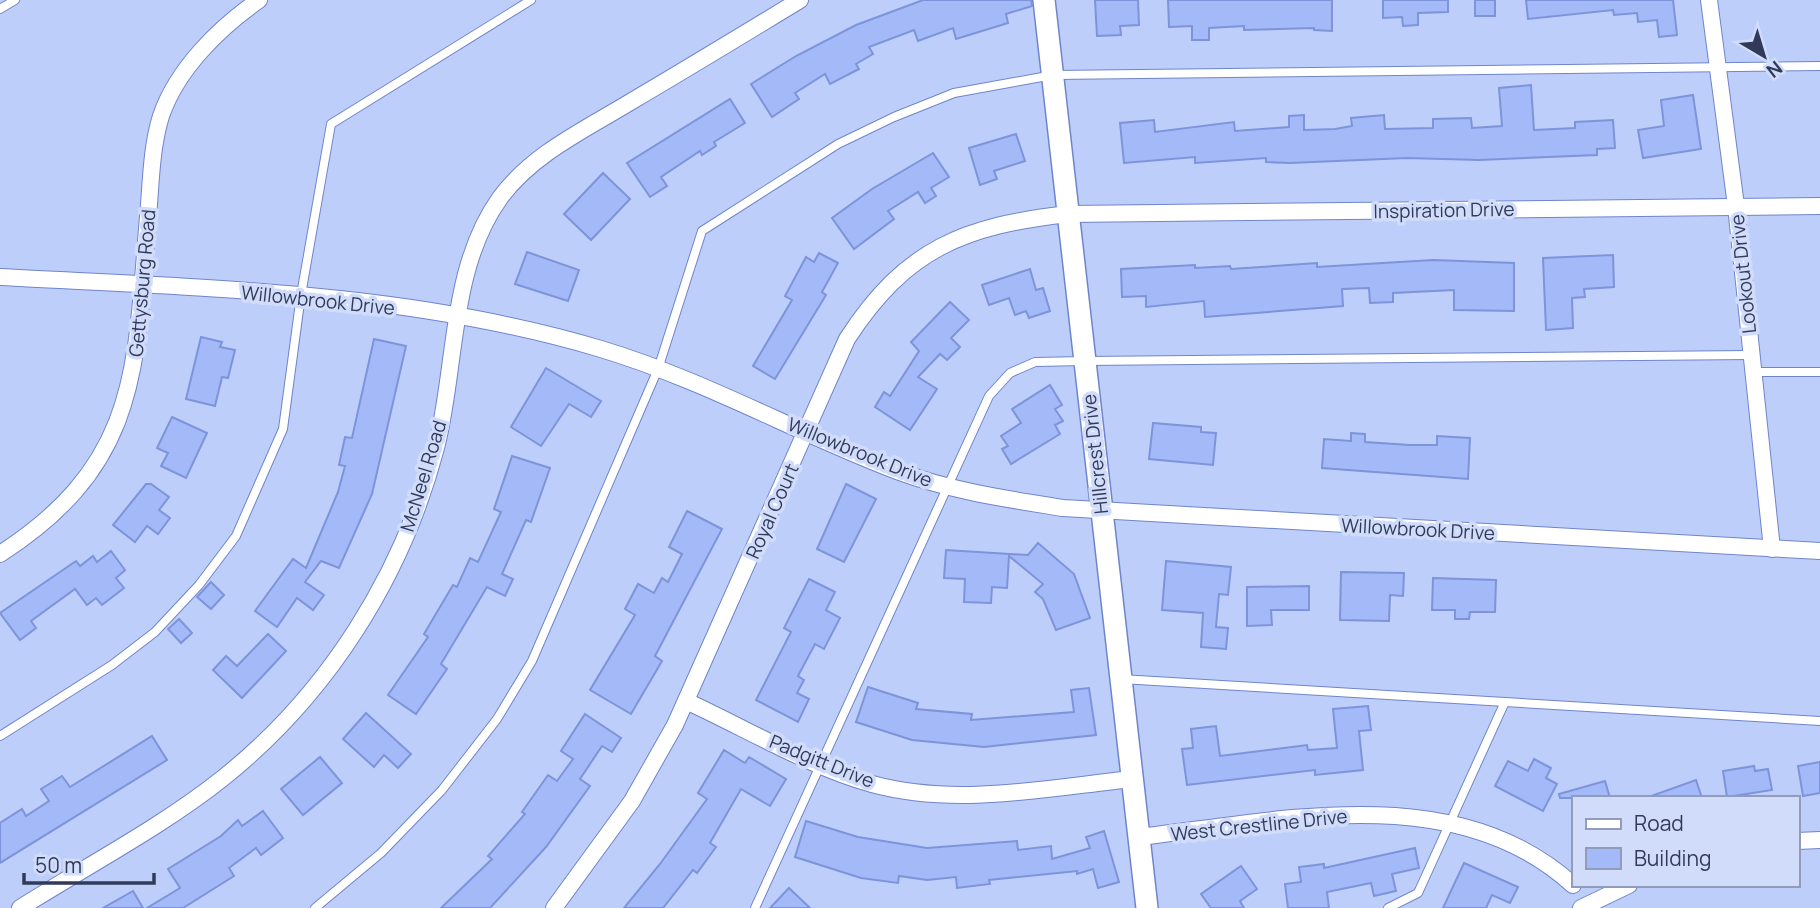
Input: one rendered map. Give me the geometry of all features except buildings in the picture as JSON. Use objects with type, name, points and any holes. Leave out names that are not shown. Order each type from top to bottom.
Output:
[{"type":"street","name":"Gettysburg Road","points":[[0,554],[46,523],[72,497],[95,465],[112,434],[126,400],[137,356],[154,154],[161,117],[188,67],[219,32],[259,0]]},
{"type":"street","name":"McNeel Road","points":[[20,908],[222,778],[268,738],[342,652],[375,601],[413,518],[436,447],[467,275],[480,233],[499,200],[524,171],[551,150],[800,0]]},
{"type":"street","name":"Hillcrest Drive","points":[[1044,0],[1147,908]]},
{"type":"street","name":"Lookout Drive","points":[[1709,0],[1736,206],[1772,549]]},
{"type":"street","name":"Inspiration Drive","points":[[1068,214],[1820,206]]},
{"type":"street","name":"Royal Court","points":[[554,908],[632,801],[687,701],[847,339],[866,310],[902,273],[949,241],[973,230],[1012,220],[1068,214]]},
{"type":"street","name":"Willowbrook Drive","points":[[0,277],[301,295],[459,318],[601,349],[658,369],[897,471],[990,497],[1102,510],[1820,551]]},
{"type":"street","name":"Padgitt Drive","points":[[687,701],[820,764],[871,784],[945,794],[988,794],[1132,779]]},
{"type":"street","name":"West Crestline Drive","points":[[1139,837],[1331,815],[1407,816],[1450,824],[1499,839],[1535,858],[1572,884]]},
{"type":"street","points":[[1799,841],[1820,840]]},
{"type":"street","name":"West Crestline Drive","points":[[1575,887],[1590,906]]},
{"type":"street","points":[[1590,906],[1625,887]]},
{"type":"lane","points":[[0,9],[15,0]]},
{"type":"lane","points":[[0,736],[112,665],[155,632],[199,585],[236,536],[283,429],[292,381],[301,295],[331,124],[531,0]]},
{"type":"lane","points":[[315,908],[381,853],[442,790],[497,719],[532,661],[658,369],[702,231],[838,144],[894,117],[954,93],[1053,75],[1820,66]]},
{"type":"lane","points":[[755,908],[945,486],[989,397],[1010,373],[1035,362],[1085,360],[1752,355]]},
{"type":"lane","points":[[1753,372],[1820,372]]},
{"type":"lane","points":[[1121,679],[1820,721]]},
{"type":"lane","points":[[1388,908],[1418,893],[1504,704]]}]
